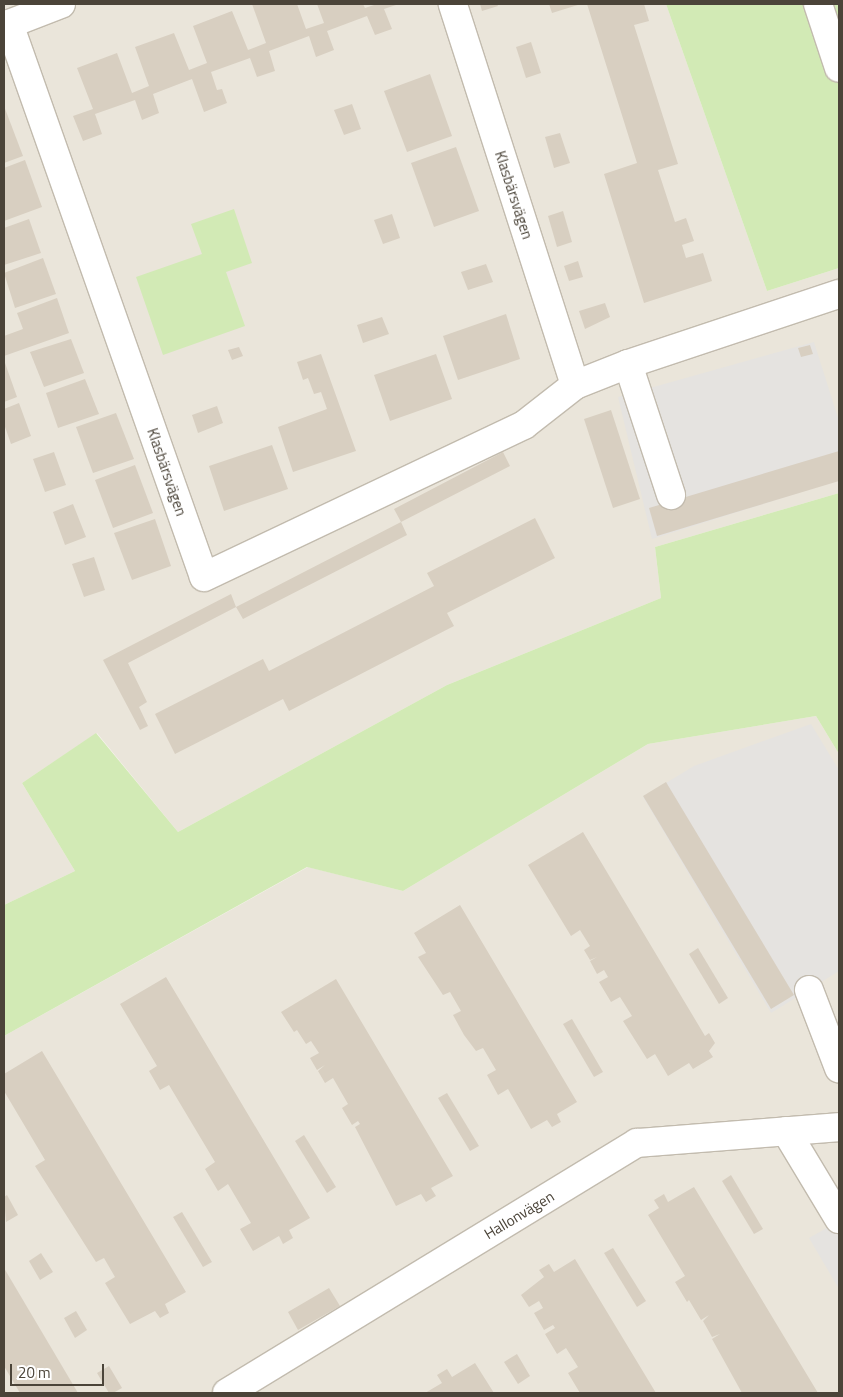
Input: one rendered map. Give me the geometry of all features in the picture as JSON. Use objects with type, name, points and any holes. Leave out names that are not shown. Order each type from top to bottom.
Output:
[{"type":"street","name":"Klasbärsvägen","points":[[61,4],[9,24],[204,577],[524,425],[575,385],[628,364],[839,294]]},
{"type":"street","name":"Klasbärsvägen","points":[[453,4],[575,385]]},
{"type":"street","points":[[818,4],[839,68]]},
{"type":"street","points":[[628,364],[671,495]]},
{"type":"street","points":[[809,990],[839,1068]]},
{"type":"street","name":"Hallonvägen","points":[[228,1393],[638,1143],[839,1128]]},
{"type":"street","points":[[786,1131],[839,1219]]},
{"type":"shaded area","points":[[4,4],[666,4],[767,291],[839,268],[839,493],[655,547],[661,598],[447,685],[178,832],[97,733],[22,783],[75,871],[4,905]]},
{"type":"shaded area","points":[[814,342],[839,421],[839,480],[652,539],[618,397]]},
{"type":"shaded area","points":[[816,716],[839,754],[839,1393],[4,1393],[4,1036],[308,867],[403,891],[648,744]]},
{"type":"shaded area","points":[[811,724],[839,770],[839,971],[771,1013],[643,797],[694,766]]},
{"type":"shaded area","points":[[839,1221],[839,1289],[809,1238]]},
{"type":"green space","points":[[666,4],[839,4],[839,268],[767,291]]},
{"type":"green space","points":[[234,209],[252,263],[226,272],[245,326],[163,355],[136,277],[202,254],[191,224]]},
{"type":"green space","points":[[839,493],[839,754],[816,716],[648,744],[403,891],[307,867],[4,1036],[4,905],[75,871],[22,783],[96,733],[178,832],[447,685],[661,598],[655,547]]},
{"type":"building","points":[[252,4],[297,4],[306,29],[324,23],[317,4],[363,4],[365,8],[377,4],[399,4],[384,9],[392,29],[375,35],[367,16],[327,31],[334,50],[316,57],[309,36],[269,51],[275,71],[257,77],[250,58],[211,72],[217,90],[222,89],[227,103],[204,112],[192,79],[153,94],[159,113],[142,120],[135,100],[95,114],[102,134],[83,141],[73,116],[93,109],[77,68],[117,53],[132,93],[149,86],[135,47],[174,33],[189,70],[207,63],[193,26],[232,11],[248,50],[266,43]]},
{"type":"building","points":[[480,4],[497,4],[498,6],[482,11]]},
{"type":"building","points":[[549,4],[581,4],[552,13]]},
{"type":"building","points":[[587,4],[644,4],[649,21],[634,25],[678,164],[658,170],[675,222],[686,218],[694,241],[682,245],[686,258],[703,253],[712,281],[644,303],[604,174],[637,163]]},
{"type":"building","points":[[531,42],[541,73],[526,78],[516,47]]},
{"type":"building","points":[[430,74],[452,136],[407,152],[384,91]]},
{"type":"building","points":[[352,104],[361,129],[344,135],[334,110]]},
{"type":"building","points":[[4,106],[23,156],[4,163]]},
{"type":"building","points":[[560,133],[570,163],[554,168],[545,137]]},
{"type":"building","points":[[456,147],[479,211],[434,227],[411,163]]},
{"type":"building","points":[[25,160],[42,207],[4,221],[4,168]]},
{"type":"building","points":[[563,211],[572,242],[557,247],[548,216]]},
{"type":"building","points":[[392,214],[400,238],[383,244],[374,220]]},
{"type":"building","points":[[29,219],[41,253],[4,265],[4,228]]},
{"type":"building","points":[[43,258],[56,294],[15,308],[4,273]]},
{"type":"building","points":[[578,261],[583,277],[569,281],[564,266]]},
{"type":"building","points":[[486,264],[493,282],[468,290],[461,272]]},
{"type":"building","points":[[57,298],[69,333],[4,356],[4,336],[23,329],[17,313]]},
{"type":"building","points":[[605,303],[610,317],[585,329],[579,311]]},
{"type":"building","points":[[506,314],[520,359],[458,380],[443,336]]},
{"type":"building","points":[[382,317],[389,334],[363,343],[357,325]]},
{"type":"building","points":[[71,339],[84,373],[44,387],[30,352]]},
{"type":"building","points":[[810,345],[813,354],[801,357],[798,348]]},
{"type":"building","points":[[239,347],[243,356],[232,360],[228,350]]},
{"type":"building","points":[[321,354],[356,451],[293,472],[278,427],[327,409],[321,392],[314,394],[308,378],[303,380],[297,362]]},
{"type":"building","points":[[436,354],[452,399],[390,421],[374,375]]},
{"type":"building","points":[[4,360],[17,397],[4,402]]},
{"type":"building","points":[[85,379],[99,414],[58,428],[46,393]]},
{"type":"building","points":[[19,403],[31,436],[11,444],[4,424],[4,409]]},
{"type":"building","points":[[217,406],[223,423],[198,433],[192,415]]},
{"type":"building","points":[[611,410],[640,499],[613,508],[584,419]]},
{"type":"building","points":[[116,413],[134,459],[93,473],[76,427]]},
{"type":"building","points":[[272,445],[288,489],[224,511],[209,466]]},
{"type":"building","points":[[839,451],[839,481],[657,536],[649,508]]},
{"type":"building","points":[[54,452],[66,485],[45,492],[33,459]]},
{"type":"building","points":[[503,452],[510,466],[401,522],[394,509]]},
{"type":"building","points":[[135,465],[153,513],[113,528],[95,480]]},
{"type":"building","points":[[73,504],[86,537],[65,545],[53,512]]},
{"type":"building","points":[[535,518],[555,558],[447,613],[454,626],[289,711],[283,699],[175,754],[155,714],[263,659],[269,671],[434,586],[427,573]]},
{"type":"building","points":[[155,519],[171,566],[132,580],[114,533]]},
{"type":"building","points":[[401,522],[407,535],[243,619],[236,607]]},
{"type":"building","points":[[94,557],[105,590],[84,597],[72,564]]},
{"type":"building","points":[[231,594],[236,607],[128,663],[147,702],[139,707],[148,726],[140,730],[103,660]]},
{"type":"building","points":[[666,782],[794,995],[771,1009],[643,796]]},
{"type":"building","points":[[583,832],[705,1036],[709,1033],[715,1043],[709,1051],[713,1057],[693,1069],[689,1063],[668,1076],[655,1054],[647,1059],[623,1021],[632,1016],[620,997],[611,1002],[599,982],[608,977],[604,970],[597,974],[590,961],[597,957],[590,960],[584,950],[590,946],[580,930],[571,936],[528,865]]},
{"type":"building","points":[[460,905],[577,1102],[557,1114],[561,1122],[552,1127],[547,1120],[531,1129],[508,1089],[498,1095],[487,1075],[496,1070],[483,1048],[476,1051],[464,1035],[453,1015],[461,1011],[450,992],[443,995],[418,957],[426,953],[414,933]]},
{"type":"building","points":[[698,948],[728,998],[719,1004],[689,954]]},
{"type":"building","points":[[166,977],[310,1218],[289,1230],[293,1238],[283,1244],[279,1236],[253,1251],[240,1229],[251,1223],[228,1184],[218,1191],[205,1169],[215,1162],[169,1085],[160,1090],[149,1071],[157,1066],[120,1004]]},
{"type":"building","points":[[336,979],[453,1176],[431,1188],[436,1196],[426,1202],[421,1194],[396,1206],[355,1127],[360,1124],[358,1121],[352,1125],[342,1108],[348,1104],[333,1078],[325,1083],[318,1071],[325,1065],[317,1070],[310,1058],[319,1053],[311,1041],[306,1044],[297,1030],[294,1032],[281,1012]]},
{"type":"building","points":[[572,1019],[603,1072],[594,1077],[563,1024]]},
{"type":"building","points":[[42,1051],[186,1292],[165,1304],[169,1313],[160,1318],[155,1311],[130,1324],[105,1283],[115,1277],[104,1258],[96,1262],[35,1166],[45,1160],[4,1091],[4,1074]]},
{"type":"building","points":[[447,1093],[479,1146],[470,1151],[438,1098]]},
{"type":"building","points":[[304,1135],[336,1187],[327,1193],[295,1141]]},
{"type":"building","points":[[731,1175],[763,1229],[754,1234],[722,1181]]},
{"type":"building","points":[[694,1187],[818,1393],[742,1393],[712,1339],[720,1334],[712,1337],[703,1321],[709,1315],[701,1320],[689,1300],[687,1302],[675,1282],[685,1276],[648,1215],[659,1208],[654,1200],[664,1194],[668,1202]]},
{"type":"building","points":[[7,1195],[18,1215],[6,1222],[4,1197]]},
{"type":"building","points":[[182,1212],[212,1262],[203,1267],[173,1217]]},
{"type":"building","points":[[613,1248],[646,1301],[637,1307],[604,1253]]},
{"type":"building","points":[[41,1253],[53,1272],[40,1280],[29,1261]]},
{"type":"building","points":[[575,1259],[656,1393],[580,1393],[568,1373],[578,1367],[566,1348],[557,1354],[545,1334],[555,1328],[553,1325],[544,1330],[534,1313],[543,1308],[539,1301],[529,1307],[521,1295],[544,1277],[539,1270],[549,1264],[554,1272]]},
{"type":"building","points":[[4,1268],[78,1393],[20,1393],[4,1366]]},
{"type":"building","points":[[329,1288],[340,1306],[298,1330],[288,1312]]},
{"type":"building","points":[[76,1311],[87,1330],[75,1338],[64,1318]]},
{"type":"building","points":[[517,1354],[530,1376],[518,1384],[504,1362]]},
{"type":"building","points":[[475,1363],[494,1393],[425,1393],[442,1383],[437,1375],[447,1369],[452,1377]]},
{"type":"building","points":[[109,1366],[122,1388],[113,1393],[109,1393],[97,1373]]}]
